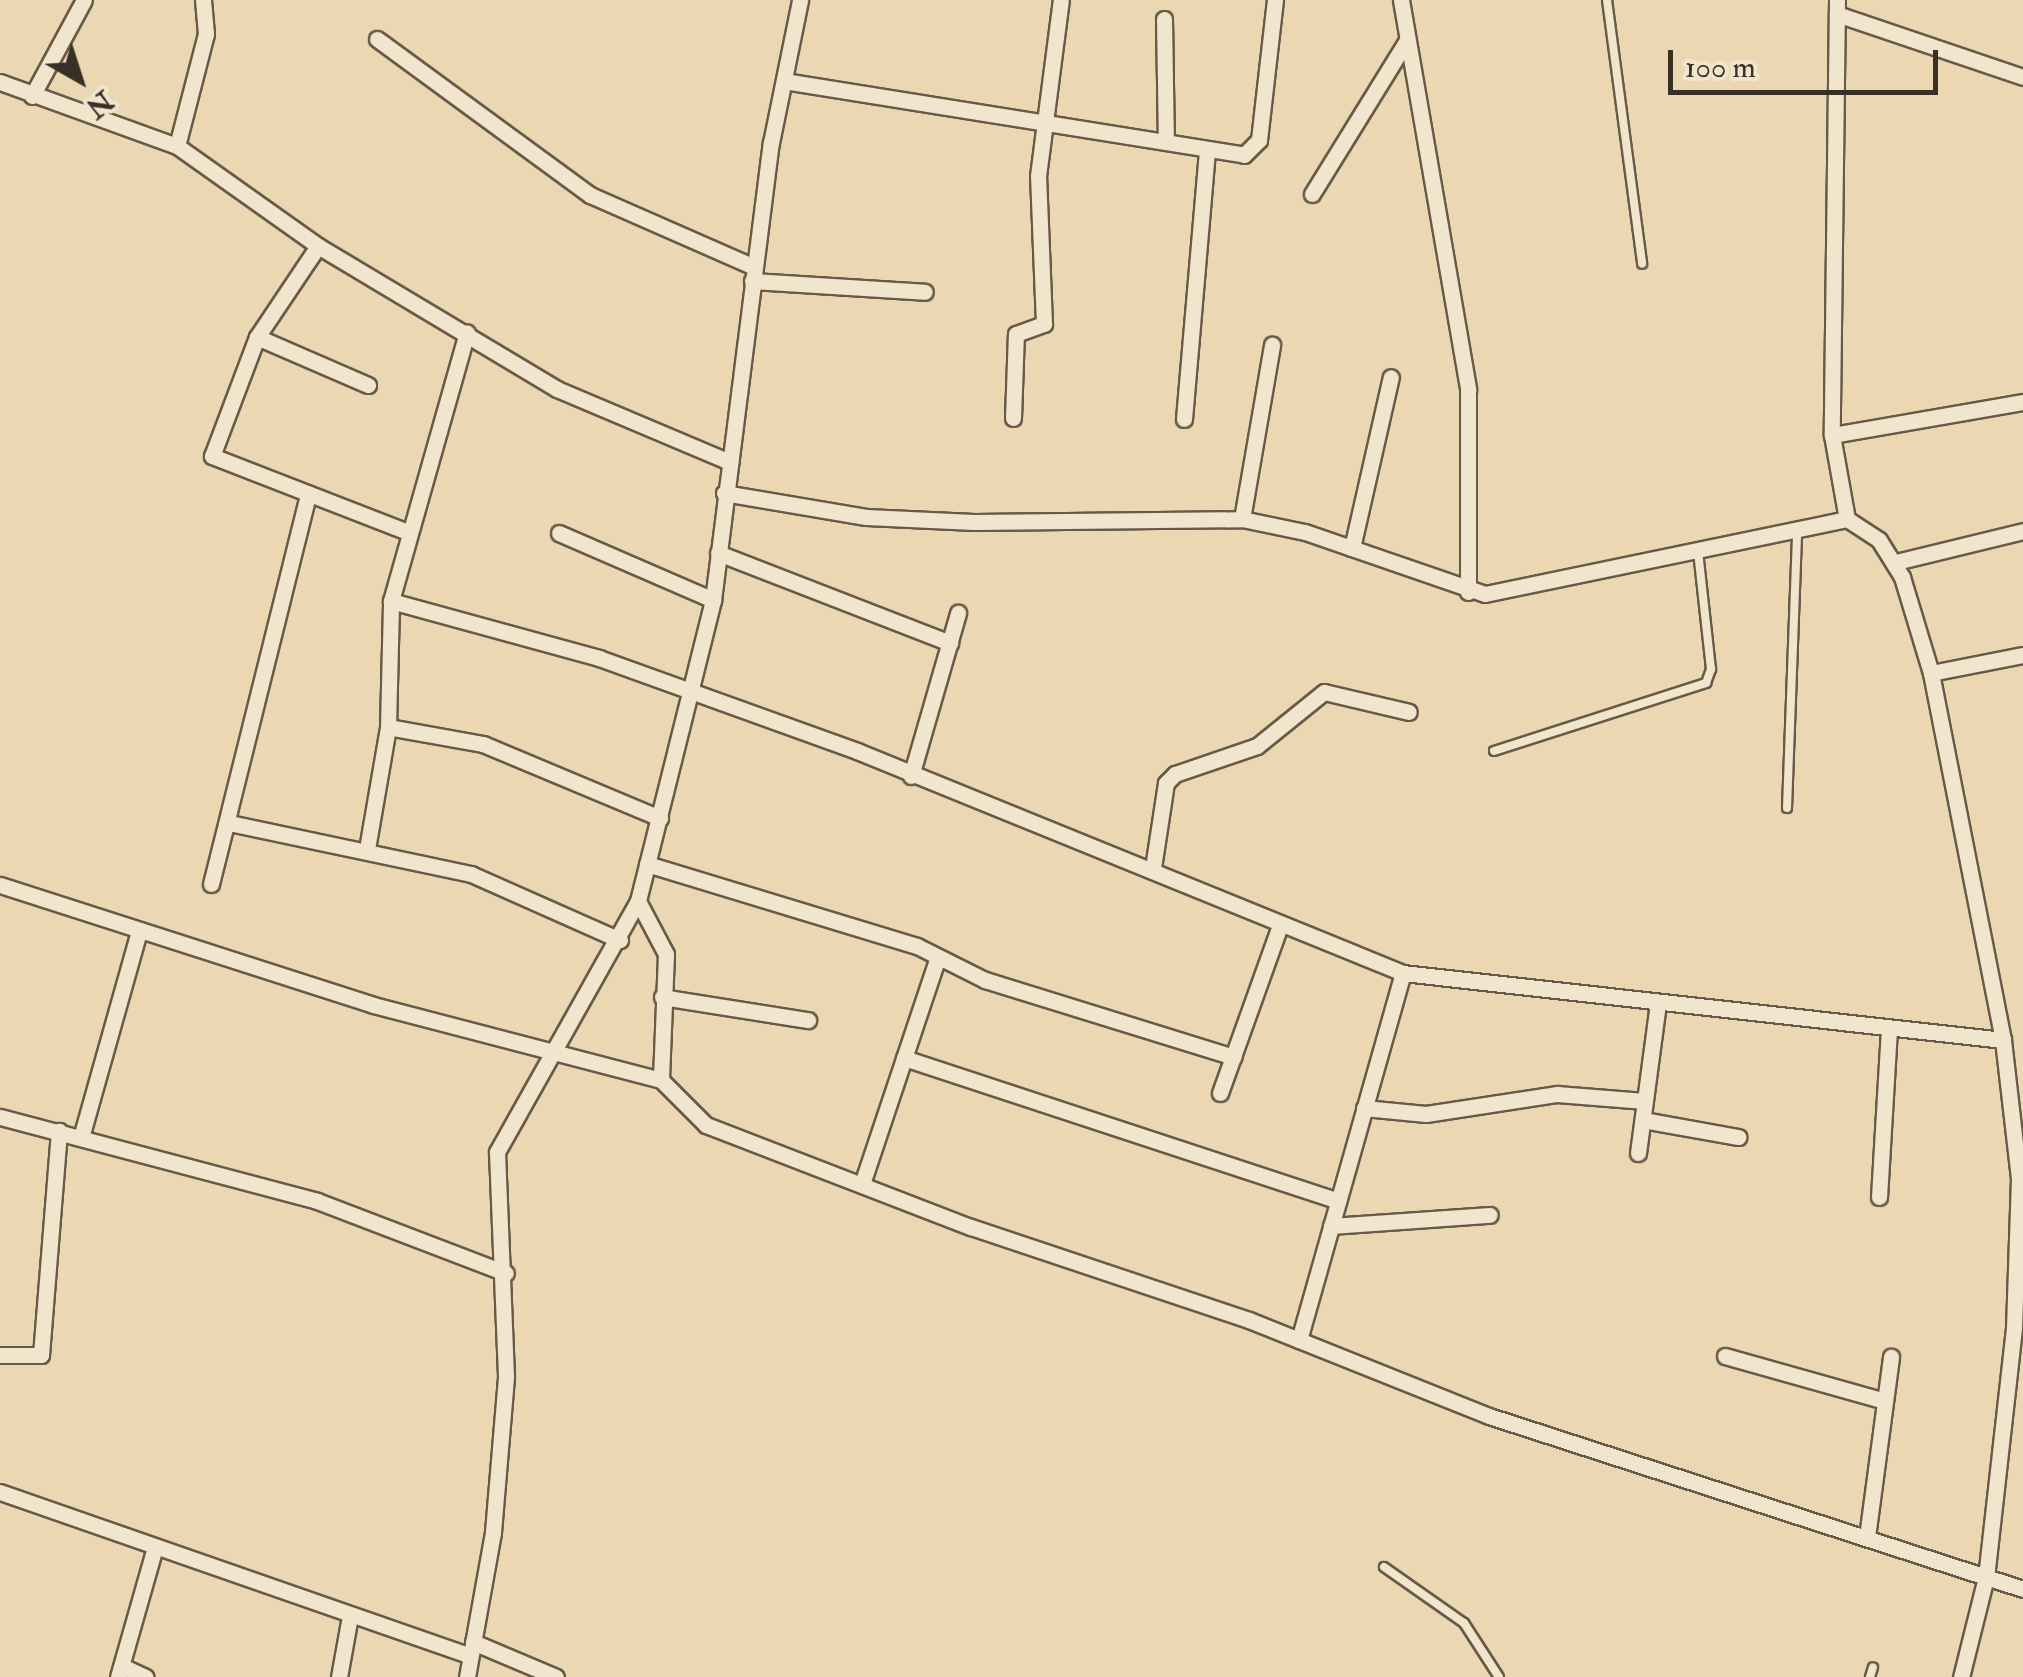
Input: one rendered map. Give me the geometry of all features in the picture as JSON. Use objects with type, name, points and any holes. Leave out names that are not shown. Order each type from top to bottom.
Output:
[{"type":"street","points":[[32,96],[84,0]]},
{"type":"street","points":[[178,146],[206,34],[203,0]]},
{"type":"street","points":[[466,1677],[496,1493],[506,1273],[497,1152],[620,940],[638,901],[660,818],[713,600],[752,274],[800,0]]},
{"type":"street","points":[[1013,418],[1016,334],[1044,324],[1042,122],[1061,0]]},
{"type":"street","points":[[784,80],[1244,154],[1257,146],[1275,0]]},
{"type":"street","points":[[1401,0],[1468,389],[1468,592]]},
{"type":"street","points":[[1961,1677],[1986,1578],[2014,1328],[2018,1178],[2003,1040],[1932,673],[1896,562],[1847,519],[1832,435],[1837,7],[2023,77]]},
{"type":"street","points":[[1164,19],[1166,142]]},
{"type":"street","points":[[376,39],[578,188],[752,274],[925,292]]},
{"type":"street","points":[[1312,194],[1407,40]]},
{"type":"street","points":[[0,82],[178,146],[318,246],[557,389],[730,462]]},
{"type":"street","points":[[1184,419],[1207,149]]},
{"type":"street","points":[[318,246],[256,337],[212,456],[408,532]]},
{"type":"street","points":[[367,849],[388,727],[391,601],[467,334]]},
{"type":"street","points":[[256,337],[368,386]]},
{"type":"street","points":[[1242,520],[1272,345]]},
{"type":"street","points":[[1352,548],[1391,376]]},
{"type":"street","points":[[1832,435],[2023,402]]},
{"type":"street","points":[[724,492],[938,520],[1242,520],[1352,548],[1468,592],[1698,552],[1847,519]]},
{"type":"street","points":[[211,884],[308,494]]},
{"type":"street","points":[[1896,562],[2023,531]]},
{"type":"street","points":[[559,533],[713,600]]},
{"type":"street","points":[[718,553],[950,643]]},
{"type":"street","points":[[391,601],[691,692],[911,776],[1046,834],[1154,868],[1280,925],[1403,973],[1889,1031],[2003,1040]]},
{"type":"street","points":[[911,776],[958,613]]},
{"type":"street","points":[[1932,673],[2023,655]]},
{"type":"street","points":[[1154,868],[1166,783],[1175,774],[1257,746],[1324,692],[1410,712]]},
{"type":"street","points":[[388,727],[484,744],[660,818]]},
{"type":"street","points":[[229,823],[367,849],[470,874],[620,940]]},
{"type":"street","points":[[647,864],[938,957],[985,980],[1233,1058]]},
{"type":"street","points":[[0,885],[139,931],[554,1054],[661,1080],[706,1125],[862,1184],[1299,1340],[1489,1416],[2023,1589]]},
{"type":"street","points":[[638,901],[665,950],[661,1080]]},
{"type":"street","points":[[1220,1094],[1280,925]]},
{"type":"street","points":[[82,1134],[139,931]]},
{"type":"street","points":[[862,1184],[938,957]]},
{"type":"street","points":[[1299,1340],[1403,973]]},
{"type":"street","points":[[662,998],[808,1020]]},
{"type":"street","points":[[1638,1153],[1658,1003]]},
{"type":"street","points":[[1878,1197],[1889,1031]]},
{"type":"street","points":[[904,1058],[1338,1202]]},
{"type":"street","points":[[1364,1108],[1426,1114],[1557,1094],[1645,1100]]},
{"type":"street","points":[[0,1117],[82,1134],[317,1201],[506,1273]]},
{"type":"street","points":[[1643,1120],[1738,1137]]},
{"type":"street","points":[[0,1355],[41,1355],[58,1130]]},
{"type":"street","points":[[1331,1226],[1490,1214]]},
{"type":"street","points":[[1725,1356],[1885,1401]]},
{"type":"street","points":[[1867,1537],[1890,1356]]},
{"type":"street","points":[[0,1492],[350,1616],[556,1677]]},
{"type":"street","points":[[146,1677],[120,1672],[155,1547]]},
{"type":"street","points":[[339,1677],[350,1616]]},
{"type":"lane","points":[[1606,0],[1618,38],[1642,264]]},
{"type":"lane","points":[[1786,808],[1797,529]]},
{"type":"lane","points":[[1494,751],[1706,683],[1711,669],[1698,552]]},
{"type":"lane","points":[[1384,1566],[1464,1623],[1499,1677]]},
{"type":"lane","points":[[1870,1677],[1873,1667]]}]
